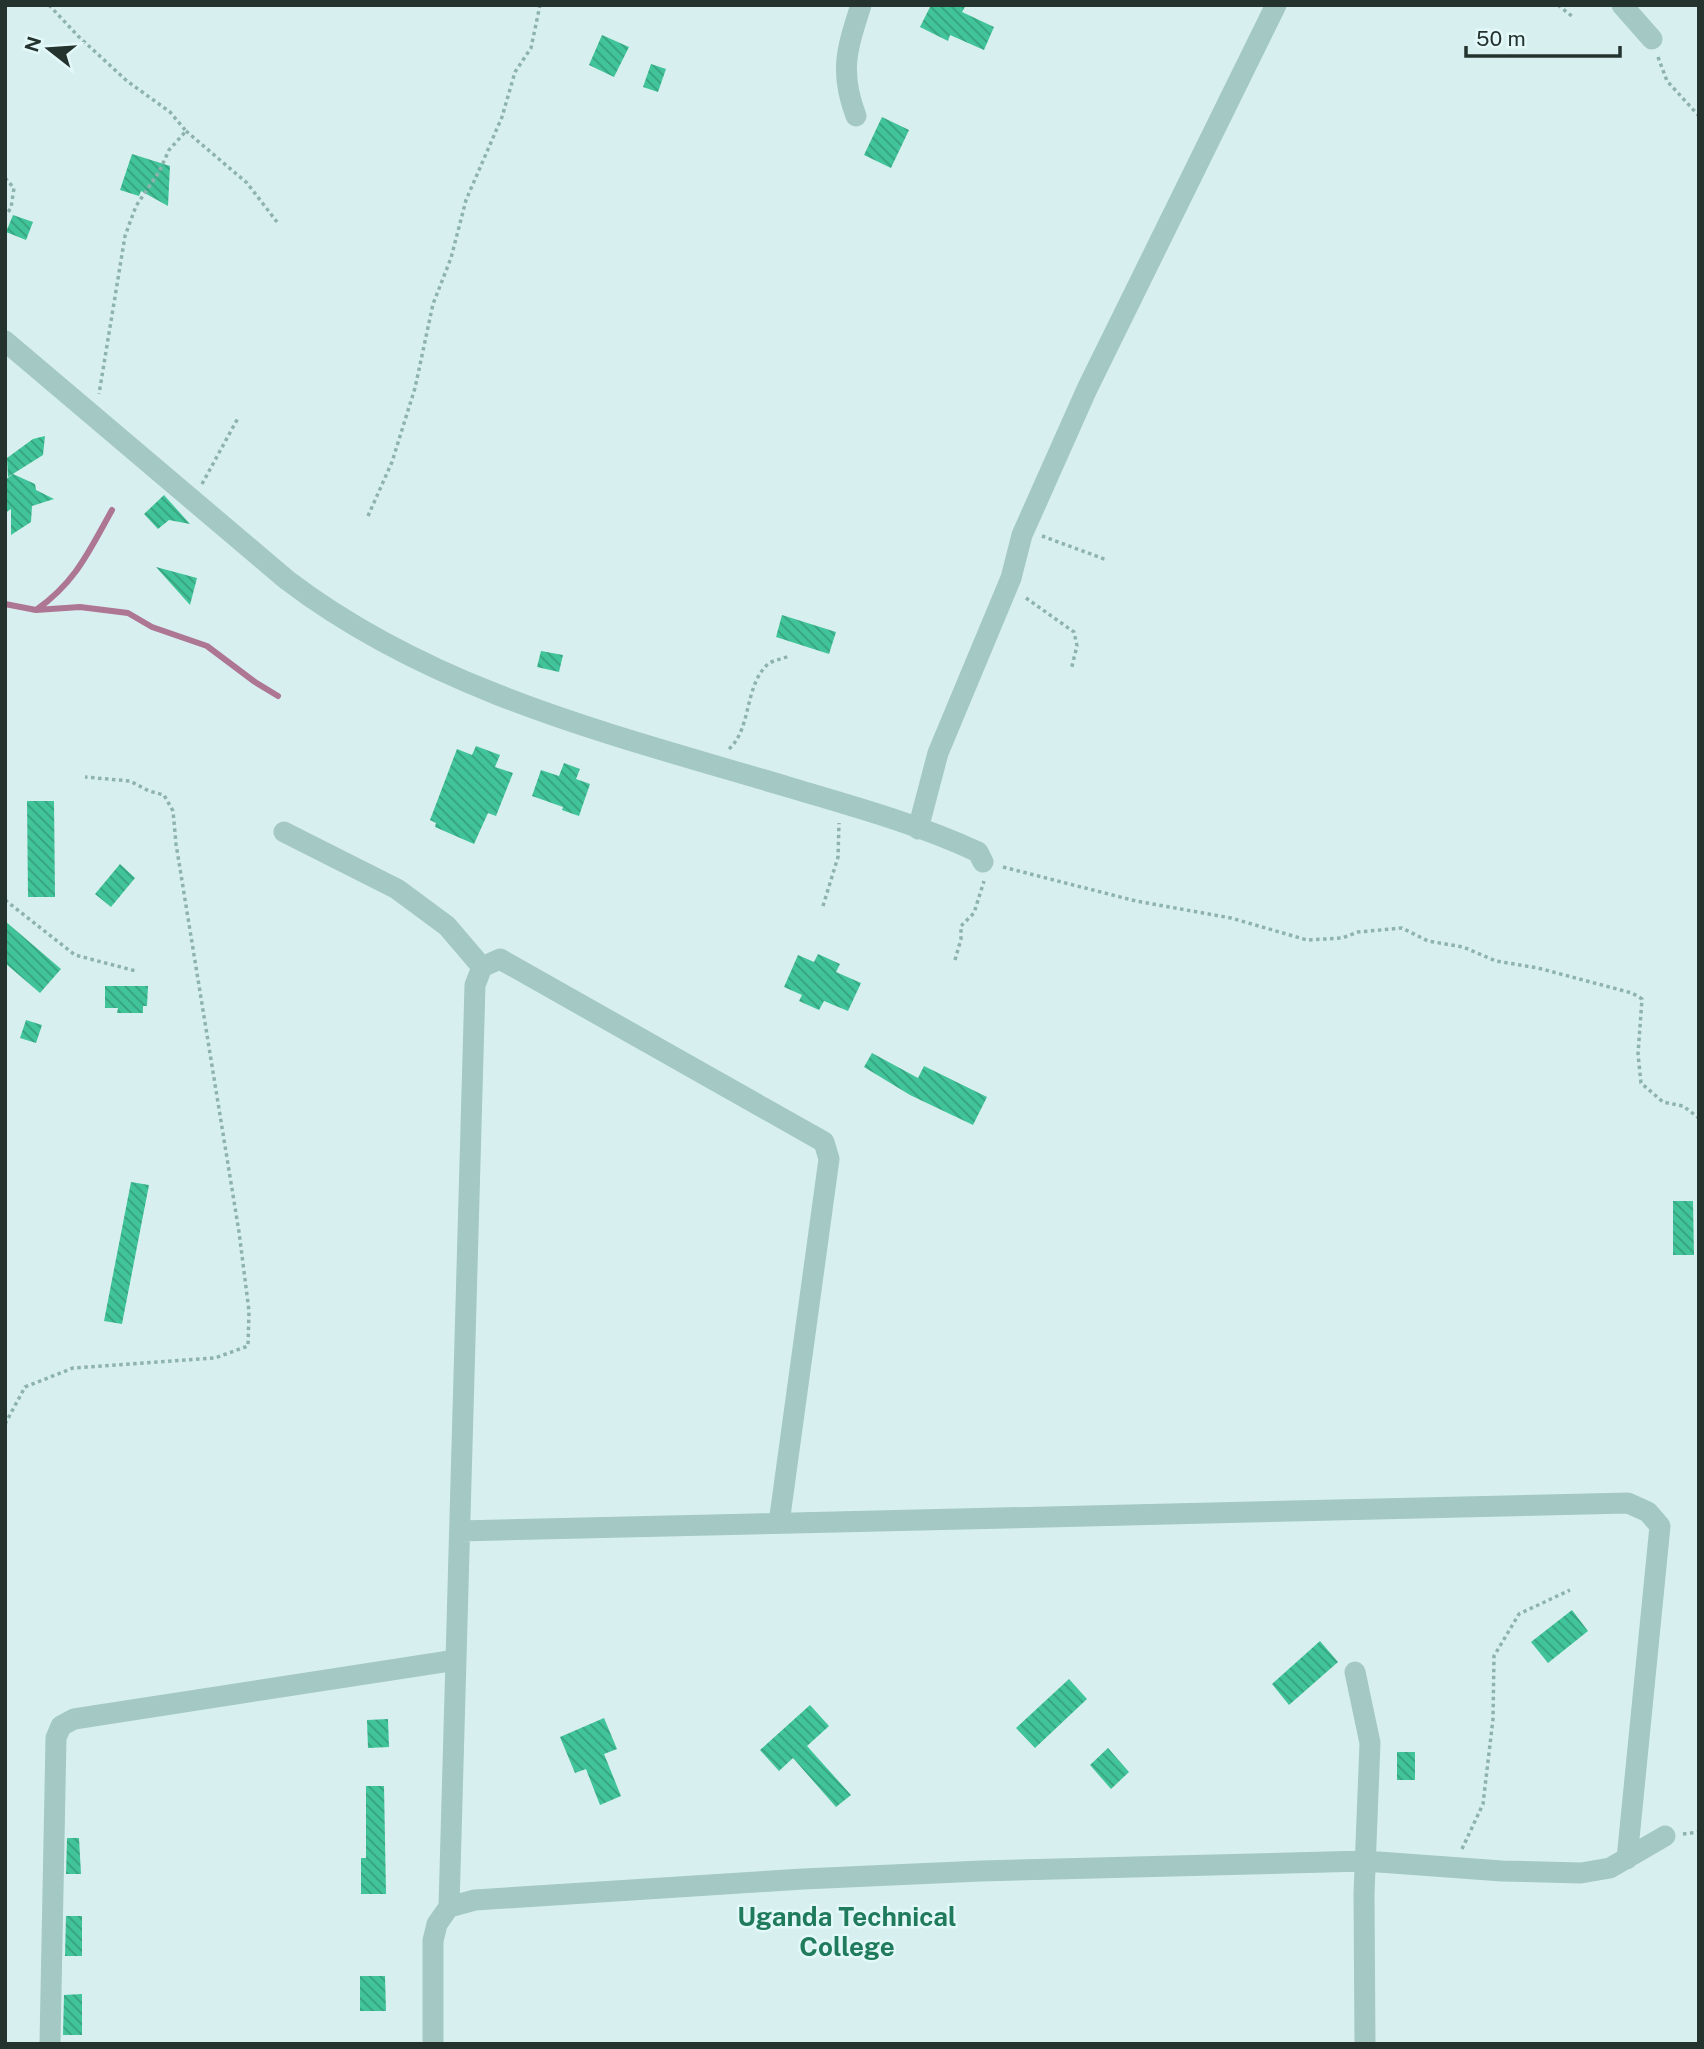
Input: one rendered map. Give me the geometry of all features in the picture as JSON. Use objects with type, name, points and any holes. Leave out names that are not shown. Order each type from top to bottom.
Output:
[{"type":"street","points":[[856,116],[847,93],[845,72],[849,46],[861,5]]},
{"type":"street","points":[[918,828],[937,753],[1011,578],[1022,535],[1087,388],[1276,5]]},
{"type":"street","points":[[1622,5],[1652,39]]},
{"type":"street","points":[[5,341],[287,580],[328,611],[442,673],[564,720],[918,828],[978,852],[984,862]]},
{"type":"street","points":[[284,832],[397,889],[447,926],[482,967]]},
{"type":"street","points":[[433,2044],[433,1941],[437,1924],[449,1907],[475,985],[482,967],[500,959],[824,1142],[829,1159],[779,1523]]},
{"type":"street","points":[[460,1531],[1628,1503],[1648,1512],[1660,1526],[1627,1859]]},
{"type":"street","points":[[50,2044],[56,1738],[61,1726],[74,1719],[456,1660]]},
{"type":"street","points":[[1355,1672],[1370,1743],[1365,1861],[1365,2044]]},
{"type":"street","points":[[449,1907],[475,1900],[803,1879],[981,1871],[1365,1861],[1502,1871],[1581,1873],[1610,1868],[1665,1836]]},
{"type":"path","points":[[48,5],[127,81],[170,112],[186,131],[247,183],[277,222]]},
{"type":"path","points":[[369,516],[392,463],[415,388],[433,304],[451,258],[466,200],[502,117],[515,72],[531,48],[540,5]]},
{"type":"path","points":[[1558,5],[1573,17]]},
{"type":"path","points":[[1652,39],[1667,81],[1699,116]]},
{"type":"path","points":[[96,416],[125,236],[136,206],[159,172],[169,150],[186,131]]},
{"type":"path","points":[[5,178],[14,188],[11,208],[5,216]]},
{"type":"path","points":[[193,500],[238,418]]},
{"type":"path","points":[[1022,535],[1037,534],[1058,540],[1107,561]]},
{"type":"path","points":[[1011,578],[1022,596],[1074,632],[1077,646],[1071,670]]},
{"type":"path","points":[[712,765],[734,745],[757,680],[769,663],[789,656]]},
{"type":"path","points":[[5,1424],[25,1387],[73,1368],[215,1357],[248,1346],[249,1311],[239,1232],[176,844],[173,811],[164,795],[130,782],[85,777]]},
{"type":"path","points":[[823,906],[838,857],[840,803]]},
{"type":"path","points":[[955,960],[961,926],[974,913],[984,879],[984,862],[1136,901],[1231,918],[1307,940],[1342,938],[1358,932],[1402,928],[1428,941],[1463,947],[1496,961],[1538,968],[1632,993],[1642,999],[1638,1054],[1641,1083],[1663,1102],[1683,1106],[1699,1118]]},
{"type":"path","points":[[5,900],[75,956],[136,971]]},
{"type":"path","points":[[1454,1867],[1483,1804],[1493,1719],[1494,1656],[1519,1614],[1570,1590]]},
{"type":"building","points":[[931,5],[966,5],[962,12],[994,27],[984,50],[950,35],[948,41],[920,27]]},
{"type":"building","points":[[602,35],[629,47],[614,77],[589,65]]},
{"type":"building","points":[[651,64],[666,69],[658,92],[643,87]]},
{"type":"building","points":[[882,117],[909,130],[891,168],[864,155]]},
{"type":"building","points":[[132,154],[170,166],[168,206],[141,191],[139,196],[120,190]]},
{"type":"building","points":[[13,215],[33,222],[26,240],[6,232]]},
{"type":"building","points":[[45,436],[43,455],[8,477],[7,458],[33,439]]},
{"type":"building","points":[[13,474],[35,484],[36,490],[54,499],[32,506],[31,522],[11,535],[11,509],[5,513],[5,480]]},
{"type":"building","points":[[164,495],[190,524],[169,520],[158,529],[144,514]]},
{"type":"building","points":[[156,567],[197,578],[190,605]]},
{"type":"building","points":[[782,615],[836,632],[829,654],[776,637]]},
{"type":"building","points":[[541,651],[563,655],[559,672],[537,667]]},
{"type":"building","points":[[476,746],[500,755],[495,767],[513,773],[496,816],[488,813],[474,844],[435,827],[436,823],[430,820],[457,749],[472,755]]},
{"type":"building","points":[[564,763],[580,769],[576,779],[590,784],[579,816],[532,796],[541,770],[559,776]]},
{"type":"building","points":[[27,801],[54,801],[55,897],[28,897]]},
{"type":"building","points":[[120,864],[135,878],[111,907],[95,894]]},
{"type":"building","points":[[5,921],[61,969],[40,993],[5,963]]},
{"type":"building","points":[[818,954],[840,964],[836,972],[861,983],[848,1011],[824,1001],[819,1010],[799,1001],[802,995],[784,987],[798,955],[814,962]]},
{"type":"building","points":[[105,986],[148,986],[147,1006],[143,1006],[143,1013],[117,1013],[118,1008],[105,1008]]},
{"type":"building","points":[[26,1020],[42,1025],[36,1043],[20,1038]]},
{"type":"building","points":[[872,1053],[918,1078],[924,1066],[987,1097],[973,1125],[910,1095],[864,1067]]},
{"type":"building","points":[[131,1182],[149,1185],[122,1324],[104,1321]]},
{"type":"building","points":[[1673,1201],[1693,1201],[1694,1255],[1673,1255]]},
{"type":"building","points":[[1572,1610],[1588,1631],[1548,1663],[1531,1642]]},
{"type":"building","points":[[1320,1641],[1338,1662],[1289,1705],[1272,1684]]},
{"type":"building","points":[[1069,1679],[1087,1699],[1035,1748],[1016,1728]]},
{"type":"building","points":[[810,1705],[829,1726],[807,1746],[851,1795],[836,1807],[793,1758],[779,1771],[760,1750]]},
{"type":"building","points":[[604,1718],[617,1749],[604,1754],[621,1796],[600,1805],[586,1769],[575,1773],[560,1737]]},
{"type":"building","points":[[388,1719],[389,1747],[368,1748],[367,1720]]},
{"type":"building","points":[[1108,1748],[1129,1772],[1111,1789],[1090,1765]]},
{"type":"building","points":[[1397,1752],[1415,1752],[1415,1780],[1397,1780]]},
{"type":"building","points":[[366,1786],[384,1786],[386,1894],[361,1894],[361,1858],[366,1858]]},
{"type":"building","points":[[67,1838],[79,1838],[81,1874],[66,1874]]},
{"type":"building","points":[[66,1916],[82,1916],[82,1956],[65,1956]]},
{"type":"building","points":[[360,1976],[385,1976],[386,2011],[360,2011]]},
{"type":"building","points":[[82,1994],[82,2035],[63,2035],[64,1995]]},
{"type":"waterway","points":[[5,604],[36,610],[50,599],[72,577],[112,510]]},
{"type":"waterway","points":[[36,610],[80,607],[128,613],[152,627],[207,646],[278,696]]},
{"type":"district","name":"Uganda Technical College","points":[[847,1931]]}]
